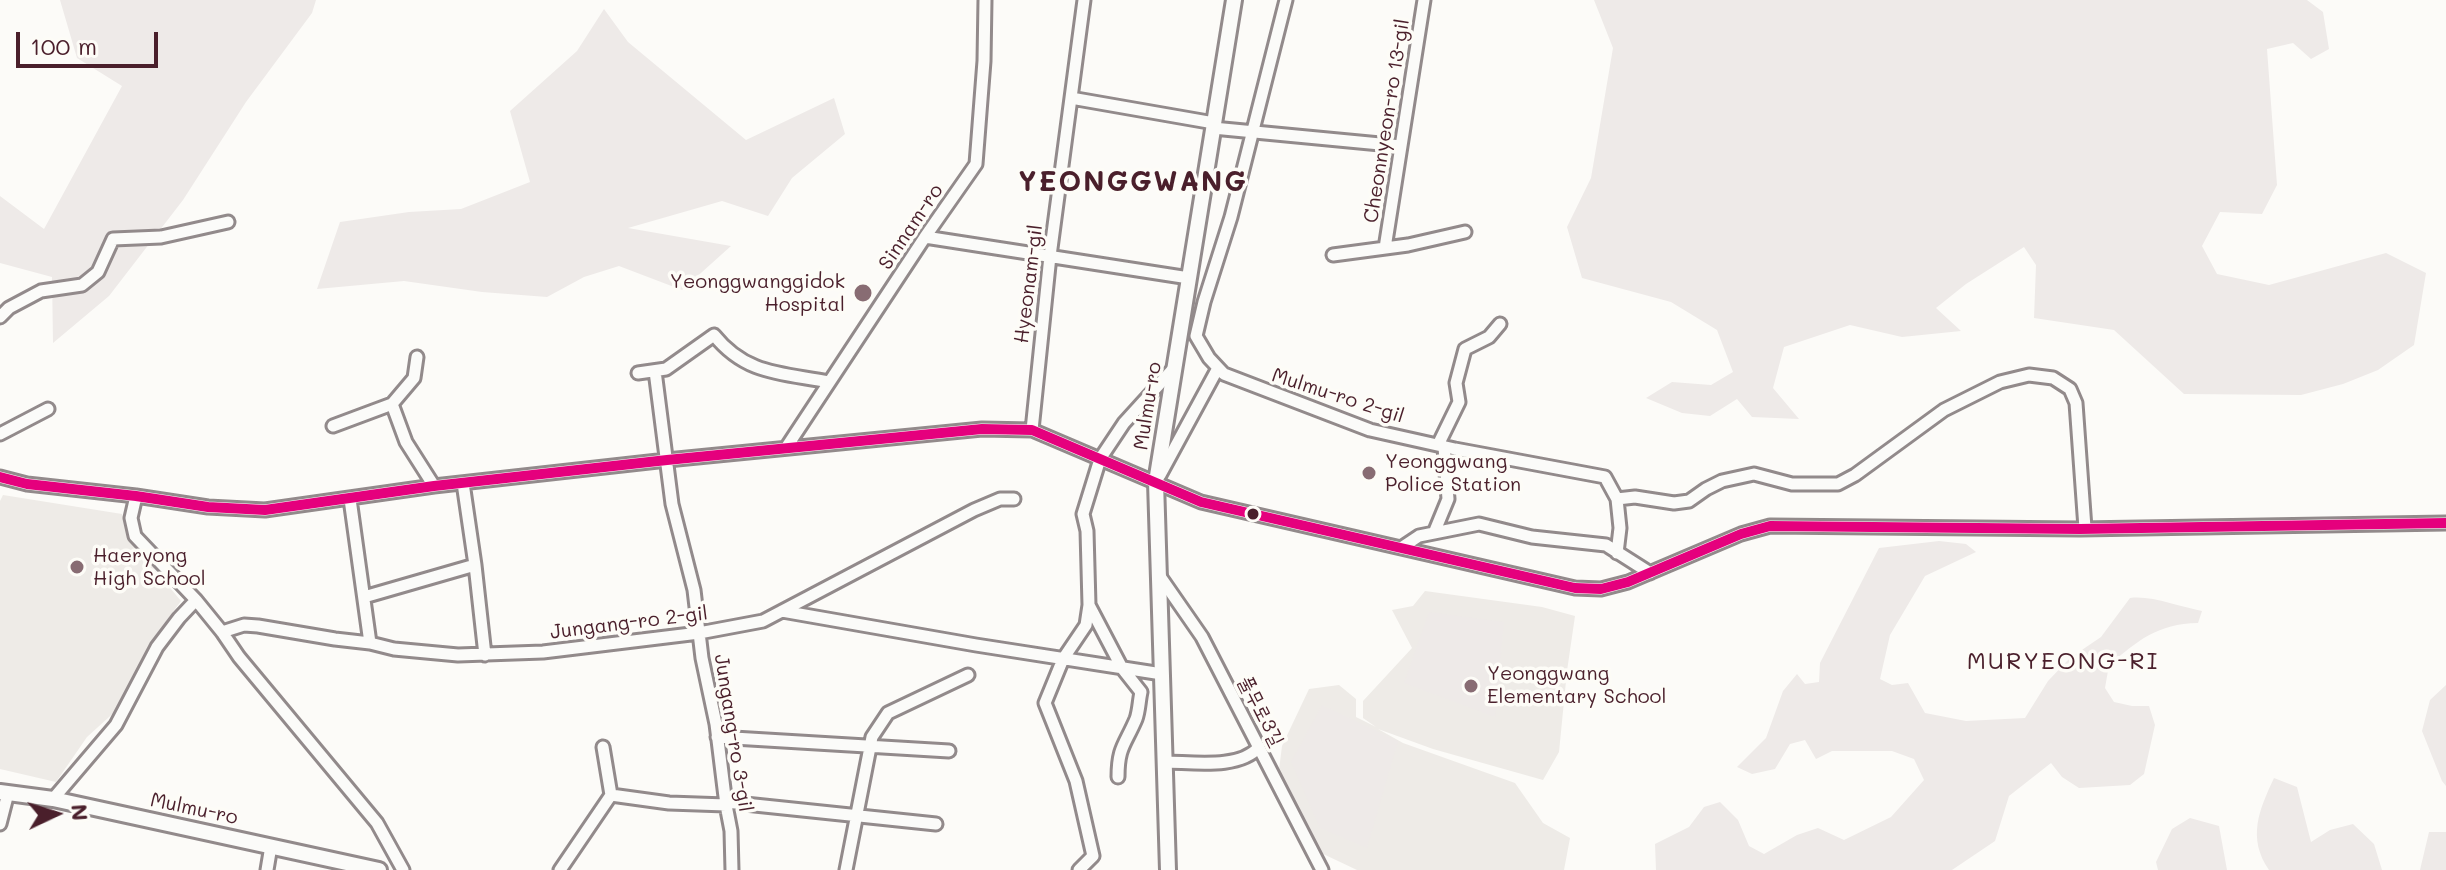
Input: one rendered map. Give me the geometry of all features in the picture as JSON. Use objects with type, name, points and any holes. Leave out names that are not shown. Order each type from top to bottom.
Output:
[{"type":"main road","name":"Mulmu-ro","points":[[1168,870],[1156,482],[1234,0]]},
{"type":"main road","name":"Mulmu-ro","points":[[4,792],[53,799],[379,870]]},
{"type":"street","name":"Sinnam-ro","points":[[786,448],[976,164],[985,0]]},
{"type":"street","name":"Hyeonam-gil","points":[[1032,430],[1050,256],[1084,0]]},
{"type":"street","name":"Mulmu-ro 2-gil","points":[[1286,0],[1231,217],[1196,336],[1209,358],[1224,374],[1246,384],[1370,430],[1605,477],[1617,499]]},
{"type":"street","name":"Cheonnyeon-ro 13-gil","points":[[1385,248],[1424,0]]},
{"type":"street","points":[[1071,98],[1253,132],[1401,146]]},
{"type":"street","points":[[0,317],[9,308],[41,291],[82,285],[98,272],[113,239],[161,237],[228,222]]},
{"type":"street","points":[[1333,255],[1465,232]]},
{"type":"street","points":[[925,237],[1189,278]]},
{"type":"street","points":[[1434,533],[1448,499],[1441,446],[1459,402],[1456,383],[1465,349],[1489,337],[1500,324]]},
{"type":"street","points":[[638,373],[666,369],[714,335],[724,348],[758,370],[829,382]]},
{"type":"street","points":[[333,426],[392,404],[414,378],[417,357]]},
{"type":"street","points":[[1079,870],[1093,856],[1076,781],[1045,703],[1063,659],[1086,625],[1089,605],[1087,531],[1083,514],[1100,459],[1124,423],[1174,367]]},
{"type":"street","points":[[1156,482],[1218,368]]},
{"type":"street","name":"Jungang-ro 3-gil","points":[[655,371],[672,504],[694,590],[717,737],[731,831],[732,870]]},
{"type":"street","points":[[1617,553],[1620,528],[1617,499],[1635,497],[1674,503],[1689,501],[1722,481],[1754,474],[1792,484],[1838,484],[1944,410],[2000,382],[2029,375],[2053,378],[2070,389],[2076,403],[2085,528]]},
{"type":"street","points":[[392,404],[406,442],[434,486]]},
{"type":"street","points":[[0,434],[48,409]]},
{"type":"street","points":[[0,477],[27,484],[208,507],[265,510],[434,486],[667,460],[982,429],[1032,430],[1201,502],[1575,588],[1601,589],[1628,582],[1741,534],[1770,526],[2085,528],[2446,523]]},
{"type":"street","points":[[463,483],[485,655]]},
{"type":"street","points":[[136,496],[131,518],[135,536],[196,600],[239,657],[377,823],[403,870]]},
{"type":"street","points":[[350,499],[370,643]]},
{"type":"street","name":"Jungang-ro 2-gil","points":[[222,632],[244,625],[416,652],[485,655],[543,652],[699,633],[763,621],[974,510],[1000,499],[1014,499]]},
{"type":"street","points":[[1401,548],[1419,536],[1479,524],[1532,537],[1606,545],[1650,573]]},
{"type":"street","points":[[364,597],[475,565]]},
{"type":"street","name":"풀무로3길","points":[[1158,575],[1202,637],[1322,870]]},
{"type":"street","points":[[53,799],[116,725],[157,647],[196,600]]},
{"type":"street","points":[[1089,605],[1122,668],[1141,692],[1137,717],[1123,742],[1118,759],[1118,777]]},
{"type":"street","points":[[782,611],[1162,674]]},
{"type":"street","points":[[846,870],[872,737],[888,713],[968,675]]},
{"type":"street","points":[[717,737],[949,751]]},
{"type":"street","points":[[560,870],[611,795],[603,747]]},
{"type":"street","points":[[1164,762],[1228,761],[1252,754],[1259,747]]},
{"type":"street","points":[[0,824],[4,792]]},
{"type":"street","points":[[611,795],[669,803],[726,804],[936,824]]},
{"type":"street","points":[[267,870],[271,846]]},
{"type":"shaded area","points":[[60,0],[316,0],[312,13],[246,102],[183,200],[109,296],[53,343],[52,277],[0,263],[0,196],[44,229],[122,86],[77,58]]},
{"type":"shaded area","points":[[1594,0],[2307,0],[2323,12],[2329,49],[2311,59],[2293,43],[2267,49],[2277,185],[2262,214],[2220,212],[2202,246],[2217,274],[2269,285],[2386,253],[2426,273],[2414,345],[2378,370],[2343,384],[2301,395],[2184,394],[2114,330],[2034,318],[2036,265],[2024,247],[1966,284],[1936,308],[1961,331],[1902,337],[1850,325],[1784,347],[1773,388],[1799,419],[1752,417],[1737,399],[1710,416],[1682,413],[1646,398],[1672,382],[1711,385],[1733,372],[1717,330],[1671,302],[1582,278],[1567,227],[1591,178],[1613,48]]},
{"type":"shaded area","points":[[604,9],[628,42],[746,140],[834,98],[845,134],[792,178],[768,216],[722,201],[628,228],[731,246],[682,290],[619,266],[584,277],[547,297],[404,281],[317,289],[340,222],[409,212],[461,209],[530,182],[510,111],[577,51]]},
{"type":"shaded area","points":[[3,495],[122,514],[130,540],[181,601],[148,646],[119,708],[87,737],[56,782],[0,769],[0,501]]},
{"type":"shaded area","points":[[1939,541],[1966,544],[1976,552],[1925,576],[1890,635],[1880,679],[1892,685],[1908,683],[1925,713],[1966,721],[2025,718],[2048,681],[2070,658],[2101,637],[2130,598],[2156,600],[2202,611],[2198,623],[2171,626],[2149,635],[2109,665],[2105,688],[2114,702],[2149,706],[2155,725],[2144,774],[2130,785],[2079,788],[2062,777],[2051,763],[2009,796],[1995,841],[1952,870],[1656,870],[1655,844],[1689,827],[1704,807],[1720,802],[1738,820],[1749,846],[1764,854],[1797,835],[1818,828],[1844,840],[1891,817],[1924,780],[1914,759],[1892,751],[1832,751],[1816,759],[1805,740],[1790,744],[1775,769],[1752,774],[1737,767],[1766,738],[1783,691],[1797,674],[1805,684],[1819,682],[1820,663],[1879,548]]},
{"type":"shaded area","points":[[1425,591],[1542,607],[1575,616],[1559,752],[1543,780],[1433,749],[1378,729],[1403,743],[1515,783],[1543,823],[1570,838],[1564,870],[1357,870],[1319,852],[1279,770],[1282,746],[1309,689],[1339,685],[1356,699],[1356,717],[1376,727],[1363,718],[1363,701],[1412,648],[1392,610],[1413,606]]},
{"type":"shaded area","points":[[1429,612],[1504,622],[1495,717],[1404,683]]},
{"type":"shaded area","points":[[2446,685],[2446,786],[2422,731],[2430,700]]},
{"type":"shaded area","points":[[1322,705],[1398,741],[1367,848],[1320,828],[1291,762]]},
{"type":"shaded area","points":[[2274,778],[2297,787],[2311,842],[2330,830],[2353,824],[2374,844],[2382,870],[2269,870],[2258,847],[2257,835],[2260,813]]},
{"type":"shaded area","points":[[2190,818],[2219,826],[2227,870],[2158,870],[2156,862],[2172,829]]},
{"type":"shaded area","points":[[2429,832],[2446,832],[2446,870],[2420,870]]},
{"type":"transit line","points":[[0,477],[27,484],[208,507],[265,510],[434,486],[667,460],[982,429],[1032,430],[1201,502],[1575,588],[1601,589],[1628,582],[1741,534],[1770,526],[2080,529],[2446,523]]},
{"type":"place","name":"Yeonggwanggidok Hospital","points":[[863,293]]},
{"type":"place","name":"Yeonggwang Police Station","points":[[1369,473]]},
{"type":"place","name":"Haeryong High School","points":[[77,567]]},
{"type":"place","name":"Yeonggwang Elementary School","points":[[1471,686]]},
{"type":"district","name":"YEONGGWANG","points":[[1133,182]]},
{"type":"district","name":"MURYEONG-RI","points":[[2063,662]]}]
